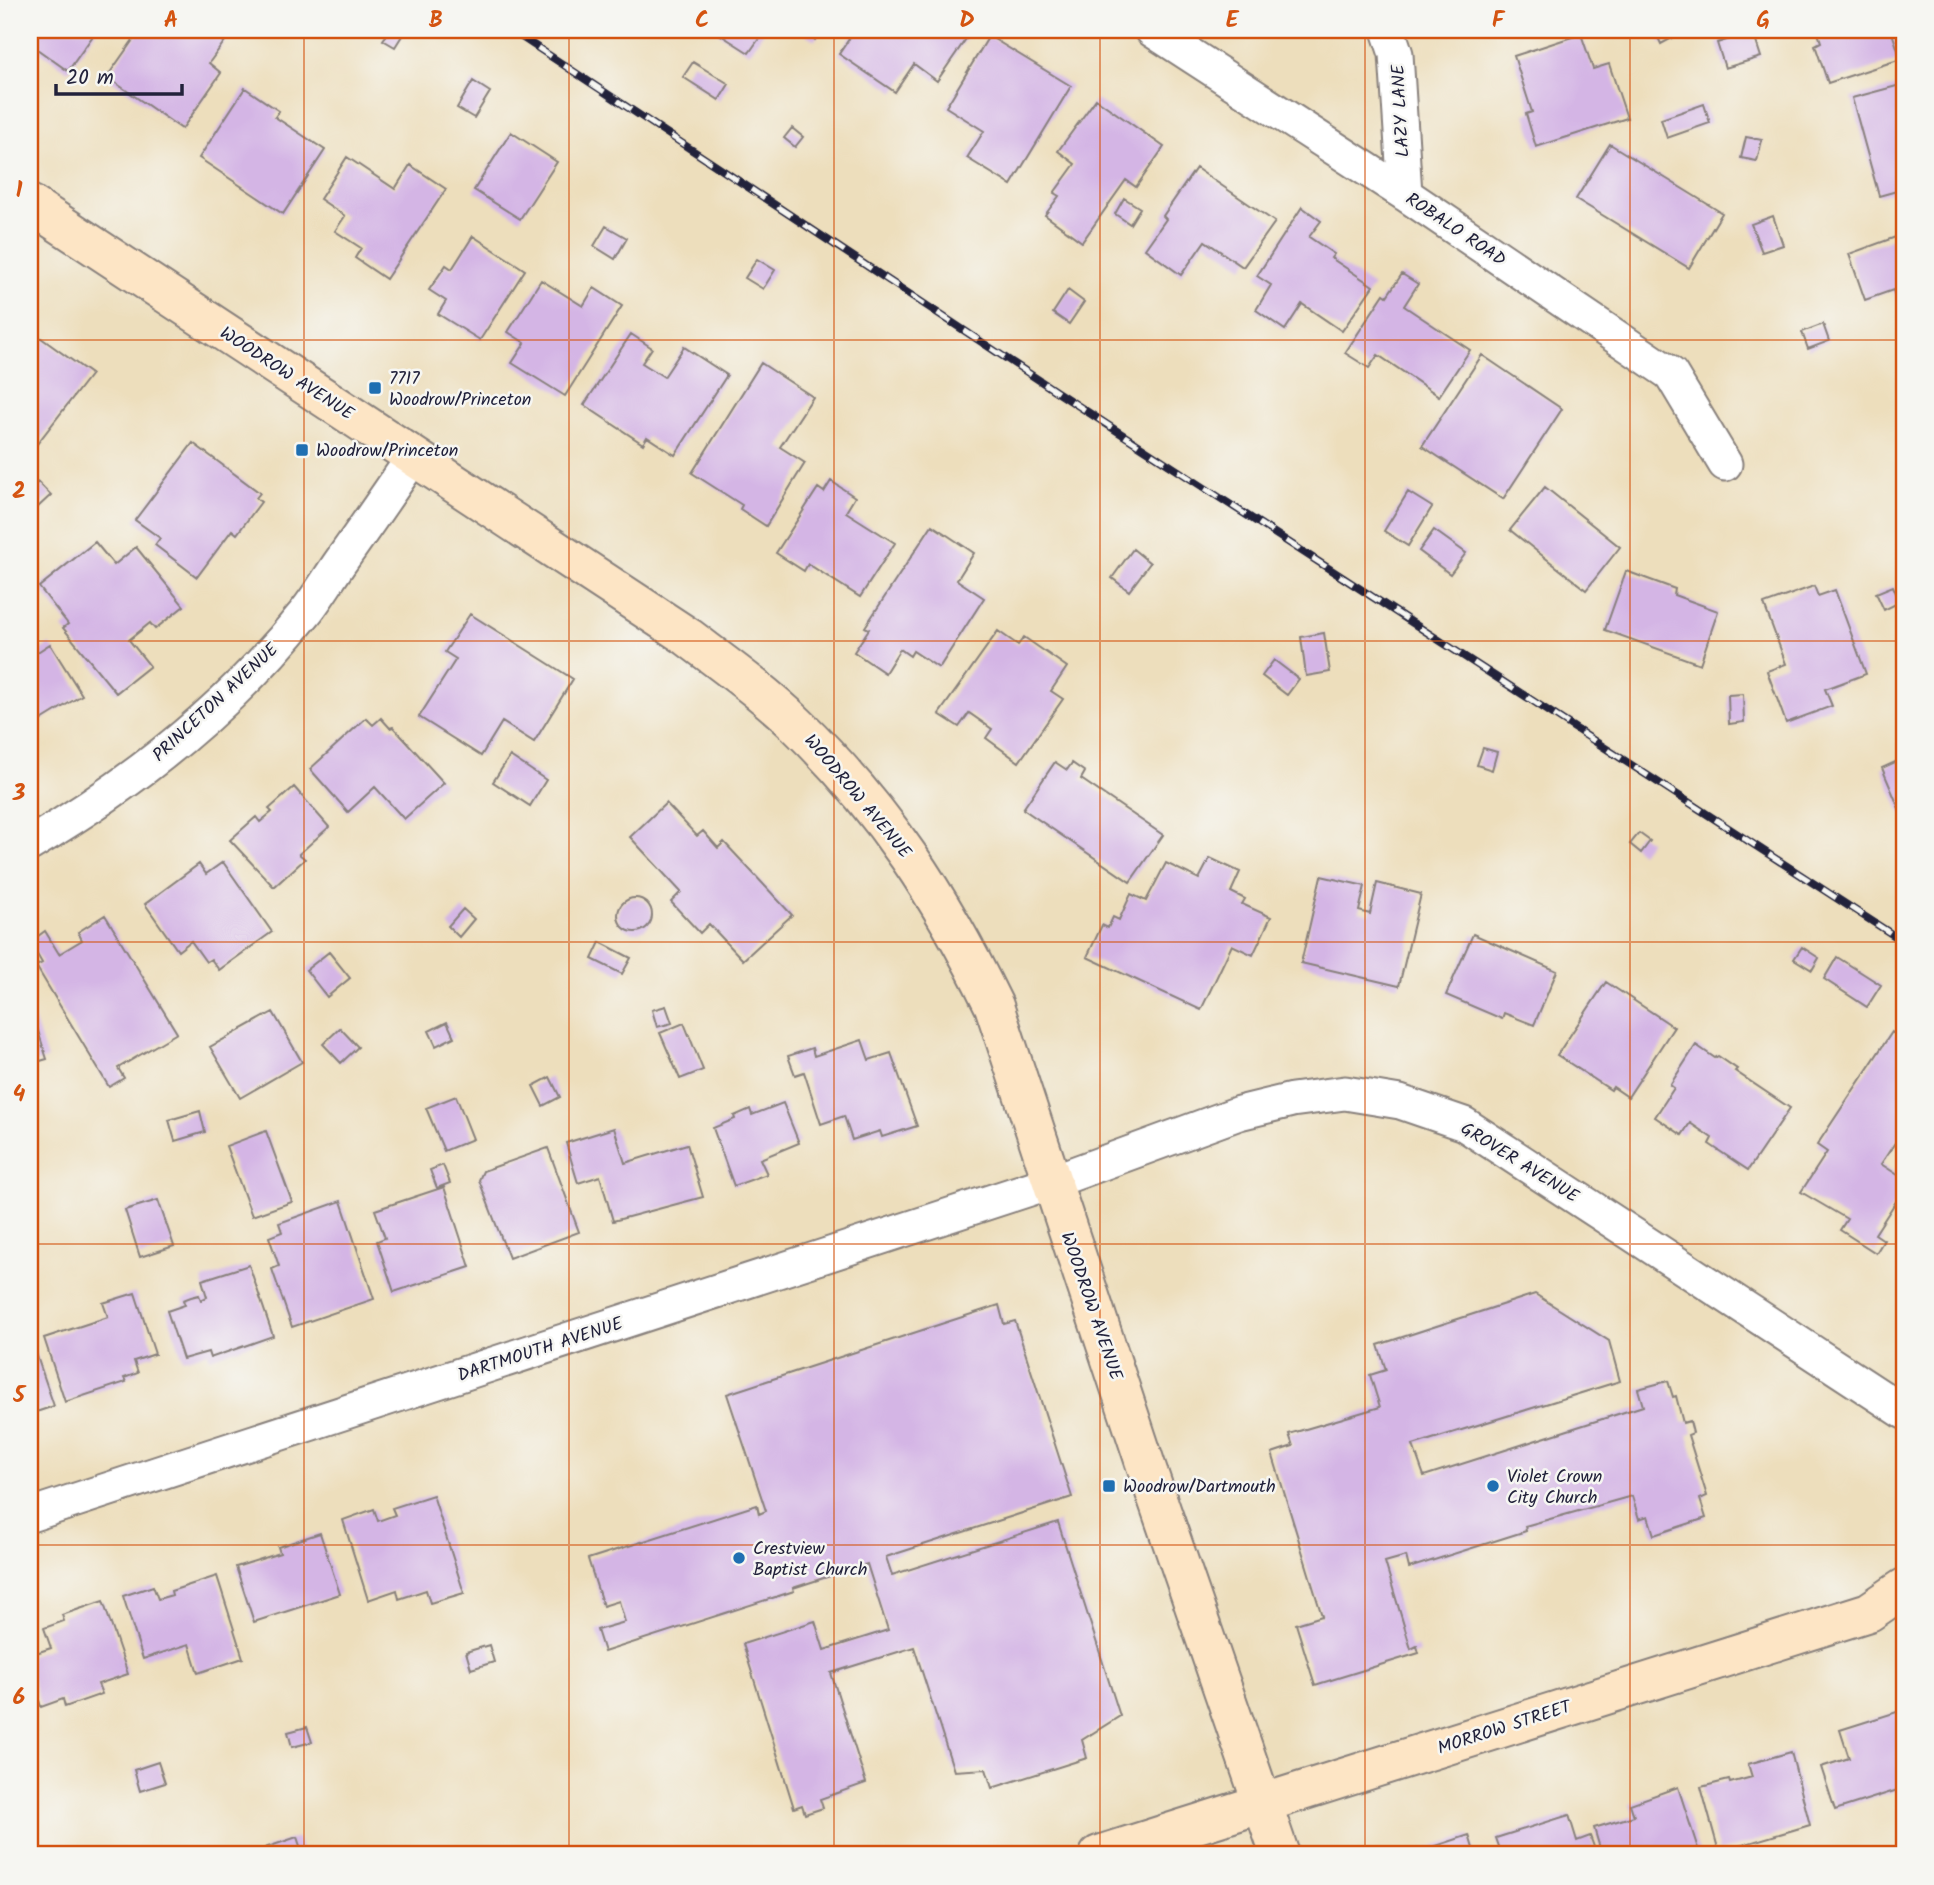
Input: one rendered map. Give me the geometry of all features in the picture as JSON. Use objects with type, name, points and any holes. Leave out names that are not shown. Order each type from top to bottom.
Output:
[{"type":"street","name":"ROBALO ROAD","points":[[1152,30],[1405,194],[1671,374],[1725,464]]},
{"type":"street","name":"LAZY LANE","points":[[1388,30],[1396,54],[1405,194]]},
{"type":"street","name":"WOODROW AVENUE","points":[[30,204],[688,637],[748,682],[795,723],[839,768],[885,822],[926,880],[963,942],[994,1006],[1051,1182],[1280,1855]]},
{"type":"street","name":"PRINCETON AVENUE","points":[[30,844],[73,819],[143,769],[197,725],[252,673],[306,613],[414,456]]},
{"type":"street","name":"GROVER AVENUE","points":[[1051,1182],[1238,1113],[1292,1100],[1345,1093],[1400,1102],[1464,1124],[1904,1412]]},
{"type":"street","name":"DARTMOUTH AVENUE","points":[[30,1515],[1051,1182]]},
{"type":"street","name":"MORROW STREET","points":[[1099,1855],[1869,1612],[1904,1588]]},
{"type":"building","points":[[30,30],[97,30],[68,71],[30,44]]},
{"type":"building","points":[[140,30],[154,30],[163,37],[169,30],[214,30],[227,38],[209,63],[221,73],[182,129],[107,77]]},
{"type":"building","points":[[390,30],[405,31],[395,47],[383,40]]},
{"type":"building","points":[[713,30],[765,30],[749,53]]},
{"type":"building","points":[[798,30],[821,30],[815,40]]},
{"type":"building","points":[[855,30],[972,30],[937,81],[914,64],[895,92],[839,54]]},
{"type":"building","points":[[1668,30],[1672,38],[1661,44],[1655,31]]},
{"type":"building","points":[[1817,30],[1891,30],[1901,59],[1828,83],[1815,45],[1821,42]]},
{"type":"building","points":[[1753,32],[1761,57],[1725,68],[1717,43]]},
{"type":"building","points":[[1581,34],[1593,69],[1609,64],[1627,118],[1536,147],[1526,114],[1532,112],[1514,56]]},
{"type":"building","points":[[989,36],[1071,86],[1011,185],[967,158],[984,131],[946,107]]},
{"type":"building","points":[[693,62],[729,84],[719,100],[683,77]]},
{"type":"building","points":[[473,81],[490,92],[474,118],[457,108]]},
{"type":"building","points":[[1904,84],[1904,189],[1879,196],[1852,98]]},
{"type":"building","points":[[245,88],[279,111],[275,117],[325,150],[283,214],[199,158]]},
{"type":"building","points":[[1096,99],[1164,147],[1136,187],[1126,180],[1082,242],[1045,215],[1059,196],[1054,193],[1075,164],[1058,151]]},
{"type":"building","points":[[1704,104],[1710,123],[1667,138],[1661,119]]},
{"type":"building","points":[[792,128],[803,137],[795,147],[784,138]]},
{"type":"building","points":[[511,132],[557,162],[520,219],[474,190]]},
{"type":"building","points":[[1746,137],[1762,140],[1757,161],[1741,158]]},
{"type":"building","points":[[1610,144],[1722,213],[1689,268],[1576,199]]},
{"type":"building","points":[[347,157],[395,189],[410,165],[446,189],[386,279],[355,258],[361,248],[335,231],[345,216],[320,199]]},
{"type":"building","points":[[1196,168],[1275,222],[1243,267],[1205,241],[1181,275],[1145,249],[1166,219],[1163,216]]},
{"type":"building","points":[[1124,198],[1140,208],[1130,224],[1115,214]]},
{"type":"building","points":[[1302,207],[1321,221],[1309,237],[1334,254],[1331,258],[1373,286],[1342,331],[1302,304],[1285,330],[1256,310],[1271,285],[1257,276]]},
{"type":"building","points":[[1773,216],[1783,245],[1762,252],[1751,224]]},
{"type":"building","points":[[606,226],[627,238],[615,259],[594,246]]},
{"type":"building","points":[[1904,234],[1904,319],[1893,290],[1865,300],[1849,254]]},
{"type":"building","points":[[473,236],[525,270],[480,340],[438,314],[446,301],[429,290],[446,265],[452,269]]},
{"type":"building","points":[[757,259],[775,270],[763,289],[745,278]]},
{"type":"building","points":[[1402,274],[1418,284],[1404,306],[1470,350],[1439,396],[1378,355],[1369,368],[1345,353],[1384,294],[1387,296]]},
{"type":"building","points":[[541,280],[583,306],[594,288],[622,306],[565,396],[512,363],[525,343],[508,332]]},
{"type":"building","points":[[1068,290],[1084,302],[1069,324],[1053,313]]},
{"type":"building","points":[[1823,324],[1829,341],[1808,349],[1802,332]]},
{"type":"building","points":[[30,330],[91,374],[30,453]]},
{"type":"building","points":[[631,334],[652,348],[642,363],[664,377],[684,347],[727,375],[675,455],[647,437],[643,444],[584,405]]},
{"type":"building","points":[[1482,355],[1562,409],[1503,499],[1422,446]]},
{"type":"building","points":[[761,363],[813,397],[780,447],[805,463],[766,526],[740,509],[742,505],[692,473]]},
{"type":"building","points":[[193,443],[260,493],[256,498],[261,502],[237,534],[232,530],[197,577],[155,545],[160,538],[135,520]]},
{"type":"building","points":[[831,481],[855,497],[846,512],[895,543],[860,597],[808,564],[804,571],[776,553],[818,488],[824,492]]},
{"type":"building","points":[[38,482],[51,495],[38,507],[30,499],[30,490]]},
{"type":"building","points":[[1545,487],[1620,547],[1586,590],[1510,530]]},
{"type":"building","points":[[1408,492],[1432,507],[1408,546],[1384,531]]},
{"type":"building","points":[[932,525],[974,553],[957,580],[984,598],[939,668],[913,651],[910,656],[900,649],[885,673],[854,652],[869,629],[865,627]]},
{"type":"building","points":[[1434,530],[1466,553],[1450,574],[1419,551]]},
{"type":"building","points":[[95,542],[114,565],[136,547],[184,606],[155,629],[150,623],[129,640],[150,666],[116,693],[63,628],[68,624],[39,587]]},
{"type":"building","points":[[1133,549],[1150,563],[1129,591],[1112,578]]},
{"type":"building","points":[[1626,571],[1675,589],[1674,595],[1718,611],[1700,664],[1605,630]]},
{"type":"building","points":[[1814,586],[1818,596],[1835,590],[1866,674],[1825,689],[1832,706],[1786,723],[1767,671],[1786,664],[1764,604]]},
{"type":"building","points":[[1893,586],[1900,602],[1884,610],[1876,593]]},
{"type":"building","points":[[470,614],[573,679],[534,742],[502,722],[481,756],[419,717],[456,659],[445,652]]},
{"type":"building","points":[[998,631],[1018,645],[1024,637],[1067,667],[1051,691],[1063,699],[1019,762],[986,738],[992,729],[969,713],[959,727],[939,714]]},
{"type":"building","points":[[1324,633],[1330,672],[1306,676],[1301,637]]},
{"type":"building","points":[[50,644],[82,695],[30,727],[30,657]]},
{"type":"building","points":[[1274,660],[1299,679],[1287,695],[1262,676]]},
{"type":"building","points":[[1743,694],[1744,722],[1729,724],[1728,695]]},
{"type":"building","points":[[366,718],[373,725],[381,718],[390,728],[393,727],[444,783],[404,819],[375,787],[348,812],[310,769]]},
{"type":"building","points":[[1483,748],[1497,752],[1492,770],[1477,765]]},
{"type":"building","points":[[510,756],[546,780],[530,806],[493,782]]},
{"type":"building","points":[[1904,758],[1904,820],[1882,768]]},
{"type":"building","points":[[1055,762],[1067,770],[1072,763],[1085,772],[1081,779],[1163,835],[1130,882],[1023,809]]},
{"type":"building","points":[[294,787],[329,827],[299,854],[305,859],[274,887],[230,840],[256,817],[260,822],[272,812],[269,809]]},
{"type":"building","points":[[666,803],[697,836],[703,831],[718,848],[724,842],[792,915],[743,960],[709,924],[700,933],[671,902],[681,892],[630,837]]},
{"type":"building","points":[[1639,833],[1650,841],[1641,853],[1630,844]]},
{"type":"building","points":[[1210,858],[1240,872],[1231,892],[1245,899],[1242,904],[1271,917],[1253,955],[1232,945],[1201,1010],[1087,957],[1102,925],[1108,928],[1113,917],[1119,920],[1131,894],[1146,901],[1166,863],[1199,879]]},
{"type":"building","points":[[223,862],[272,932],[219,970],[211,959],[206,962],[191,941],[178,951],[145,904],[199,864],[206,874]]},
{"type":"building","points":[[1321,876],[1365,886],[1359,911],[1370,914],[1377,883],[1421,894],[1399,986],[1301,963]]},
{"type":"building","points":[[635,898],[647,903],[652,915],[647,927],[635,932],[623,927],[618,915],[623,903]]},
{"type":"building","points":[[463,909],[474,919],[459,937],[448,926]]},
{"type":"building","points":[[105,915],[177,1033],[118,1068],[124,1078],[109,1087],[36,966],[42,963],[30,942],[45,931],[59,954],[82,940],[78,932]]},
{"type":"building","points":[[1473,934],[1557,971],[1534,1025],[1504,1013],[1502,1019],[1446,995]]},
{"type":"building","points":[[600,942],[631,958],[622,974],[592,959]]},
{"type":"building","points":[[1802,947],[1819,958],[1812,970],[1794,959]]},
{"type":"building","points":[[329,952],[350,978],[327,997],[306,970]]},
{"type":"building","points":[[1837,957],[1881,985],[1867,1007],[1824,979]]},
{"type":"building","points":[[1606,982],[1674,1027],[1628,1097],[1613,1087],[1611,1090],[1557,1055]]},
{"type":"building","points":[[30,1006],[47,1059],[30,1064]]},
{"type":"building","points":[[666,1006],[672,1023],[657,1027],[652,1010]]},
{"type":"building","points":[[273,1012],[302,1062],[240,1098],[210,1047]]},
{"type":"building","points":[[447,1022],[454,1037],[436,1046],[429,1031]]},
{"type":"building","points":[[684,1023],[703,1070],[680,1079],[660,1033]]},
{"type":"building","points":[[340,1028],[358,1047],[341,1063],[323,1044]]},
{"type":"building","points":[[1892,1032],[1904,1040],[1904,1129],[1881,1164],[1904,1179],[1904,1189],[1875,1234],[1884,1240],[1876,1253],[1840,1230],[1847,1219],[1801,1192],[1827,1152],[1817,1145]]},
{"type":"building","points":[[862,1040],[869,1060],[891,1053],[917,1126],[882,1137],[880,1131],[852,1140],[844,1116],[821,1124],[804,1072],[795,1075],[788,1056],[812,1048],[814,1056]]},
{"type":"building","points":[[1696,1045],[1715,1058],[1718,1056],[1737,1069],[1735,1071],[1790,1108],[1748,1170],[1709,1144],[1712,1138],[1690,1123],[1682,1135],[1655,1117],[1674,1088],[1670,1085]]},
{"type":"building","points":[[550,1077],[560,1097],[543,1106],[533,1086]]},
{"type":"building","points":[[456,1096],[473,1139],[444,1151],[426,1108]]},
{"type":"building","points":[[783,1103],[799,1143],[760,1159],[767,1174],[734,1186],[713,1128],[750,1109],[752,1115]]},
{"type":"building","points":[[200,1111],[205,1132],[175,1141],[169,1120]]},
{"type":"building","points":[[614,1128],[625,1163],[687,1144],[703,1197],[613,1221],[600,1176],[578,1183],[566,1143]]},
{"type":"building","points":[[266,1131],[292,1202],[252,1216],[226,1146]]},
{"type":"building","points":[[548,1148],[579,1232],[509,1258],[479,1180],[483,1171]]},
{"type":"building","points":[[443,1165],[450,1183],[437,1188],[430,1170]]},
{"type":"building","points":[[444,1187],[470,1267],[394,1292],[377,1241],[385,1238],[375,1210]]},
{"type":"building","points":[[158,1200],[174,1246],[140,1257],[125,1210]]},
{"type":"building","points":[[341,1201],[374,1299],[292,1327],[272,1269],[279,1266],[269,1237],[282,1232],[279,1223]]},
{"type":"building","points":[[249,1265],[273,1336],[210,1358],[208,1352],[183,1359],[167,1311],[185,1305],[183,1300],[191,1297],[199,1295],[201,1300],[207,1297],[202,1280]]},
{"type":"building","points":[[135,1293],[155,1354],[134,1361],[138,1373],[124,1378],[126,1382],[65,1402],[44,1338],[108,1317],[103,1303]]},
{"type":"building","name":"Violet Crown City Church","points":[[1535,1294],[1609,1341],[1620,1381],[1413,1445],[1424,1476],[1643,1406],[1638,1389],[1668,1381],[1673,1397],[1676,1396],[1683,1423],[1690,1421],[1693,1433],[1688,1435],[1707,1496],[1700,1499],[1706,1518],[1654,1535],[1648,1516],[1639,1519],[1632,1496],[1525,1526],[1526,1531],[1409,1568],[1406,1556],[1385,1562],[1411,1649],[1417,1646],[1419,1653],[1315,1685],[1296,1624],[1322,1616],[1272,1453],[1293,1446],[1289,1434],[1380,1407],[1370,1375],[1386,1370],[1378,1345]]},
{"type":"building","name":"Crestview Baptist Church","points":[[999,1305],[1004,1324],[1015,1321],[1072,1497],[886,1557],[892,1575],[1058,1522],[1120,1716],[1082,1740],[1087,1758],[992,1788],[986,1769],[954,1771],[914,1647],[831,1673],[866,1783],[820,1799],[823,1808],[805,1814],[802,1805],[794,1808],[743,1644],[815,1621],[824,1650],[888,1630],[867,1564],[793,1588],[794,1591],[604,1652],[597,1630],[625,1622],[619,1601],[603,1606],[588,1559],[757,1505],[759,1514],[766,1511],[727,1394]]},
{"type":"building","points":[[30,1336],[54,1406],[30,1414]]},
{"type":"building","points":[[433,1495],[464,1593],[430,1603],[426,1590],[399,1599],[397,1590],[368,1600],[343,1520],[374,1509],[378,1521],[395,1515],[392,1508]]},
{"type":"building","points":[[320,1533],[340,1594],[254,1622],[236,1567],[280,1553],[278,1547]]},
{"type":"building","points":[[217,1576],[243,1658],[198,1673],[189,1644],[143,1659],[123,1596],[153,1586],[158,1599],[172,1595],[171,1591]]},
{"type":"building","points":[[103,1601],[128,1674],[98,1684],[102,1694],[65,1707],[63,1699],[41,1707],[30,1672],[30,1655],[51,1648],[44,1628],[64,1621],[62,1615]]},
{"type":"building","points":[[489,1645],[494,1662],[471,1669],[466,1652]]},
{"type":"building","points":[[1903,1710],[1904,1788],[1835,1810],[1821,1767],[1849,1758],[1840,1730]]},
{"type":"building","points":[[307,1727],[312,1742],[292,1747],[288,1732]]},
{"type":"building","points":[[1791,1752],[1810,1825],[1719,1852],[1701,1787],[1752,1777],[1748,1764]]},
{"type":"building","points":[[158,1762],[165,1783],[140,1791],[134,1770]]},
{"type":"building","points":[[1678,1787],[1700,1855],[1602,1855],[1594,1828],[1634,1816],[1630,1804]]},
{"type":"building","points":[[1569,1815],[1577,1841],[1590,1836],[1597,1855],[1502,1855],[1496,1838]]},
{"type":"building","points":[[1469,1835],[1475,1855],[1409,1855]]},
{"type":"building","points":[[297,1837],[303,1855],[267,1855],[265,1848]]},
{"type":"railway","points":[[511,30],[1057,392],[1904,942]]},
{"type":"place","name":"7717 Woodrow/Princeton","points":[[375,388]]},
{"type":"place","name":"Woodrow/Princeton","points":[[302,450]]},
{"type":"place","name":"Woodrow/Dartmouth","points":[[1109,1486]]},
{"type":"place","name":"Violet Crown City Church","points":[[1493,1486]]},
{"type":"place","name":"Crestview Baptist Church","points":[[739,1558]]}]
